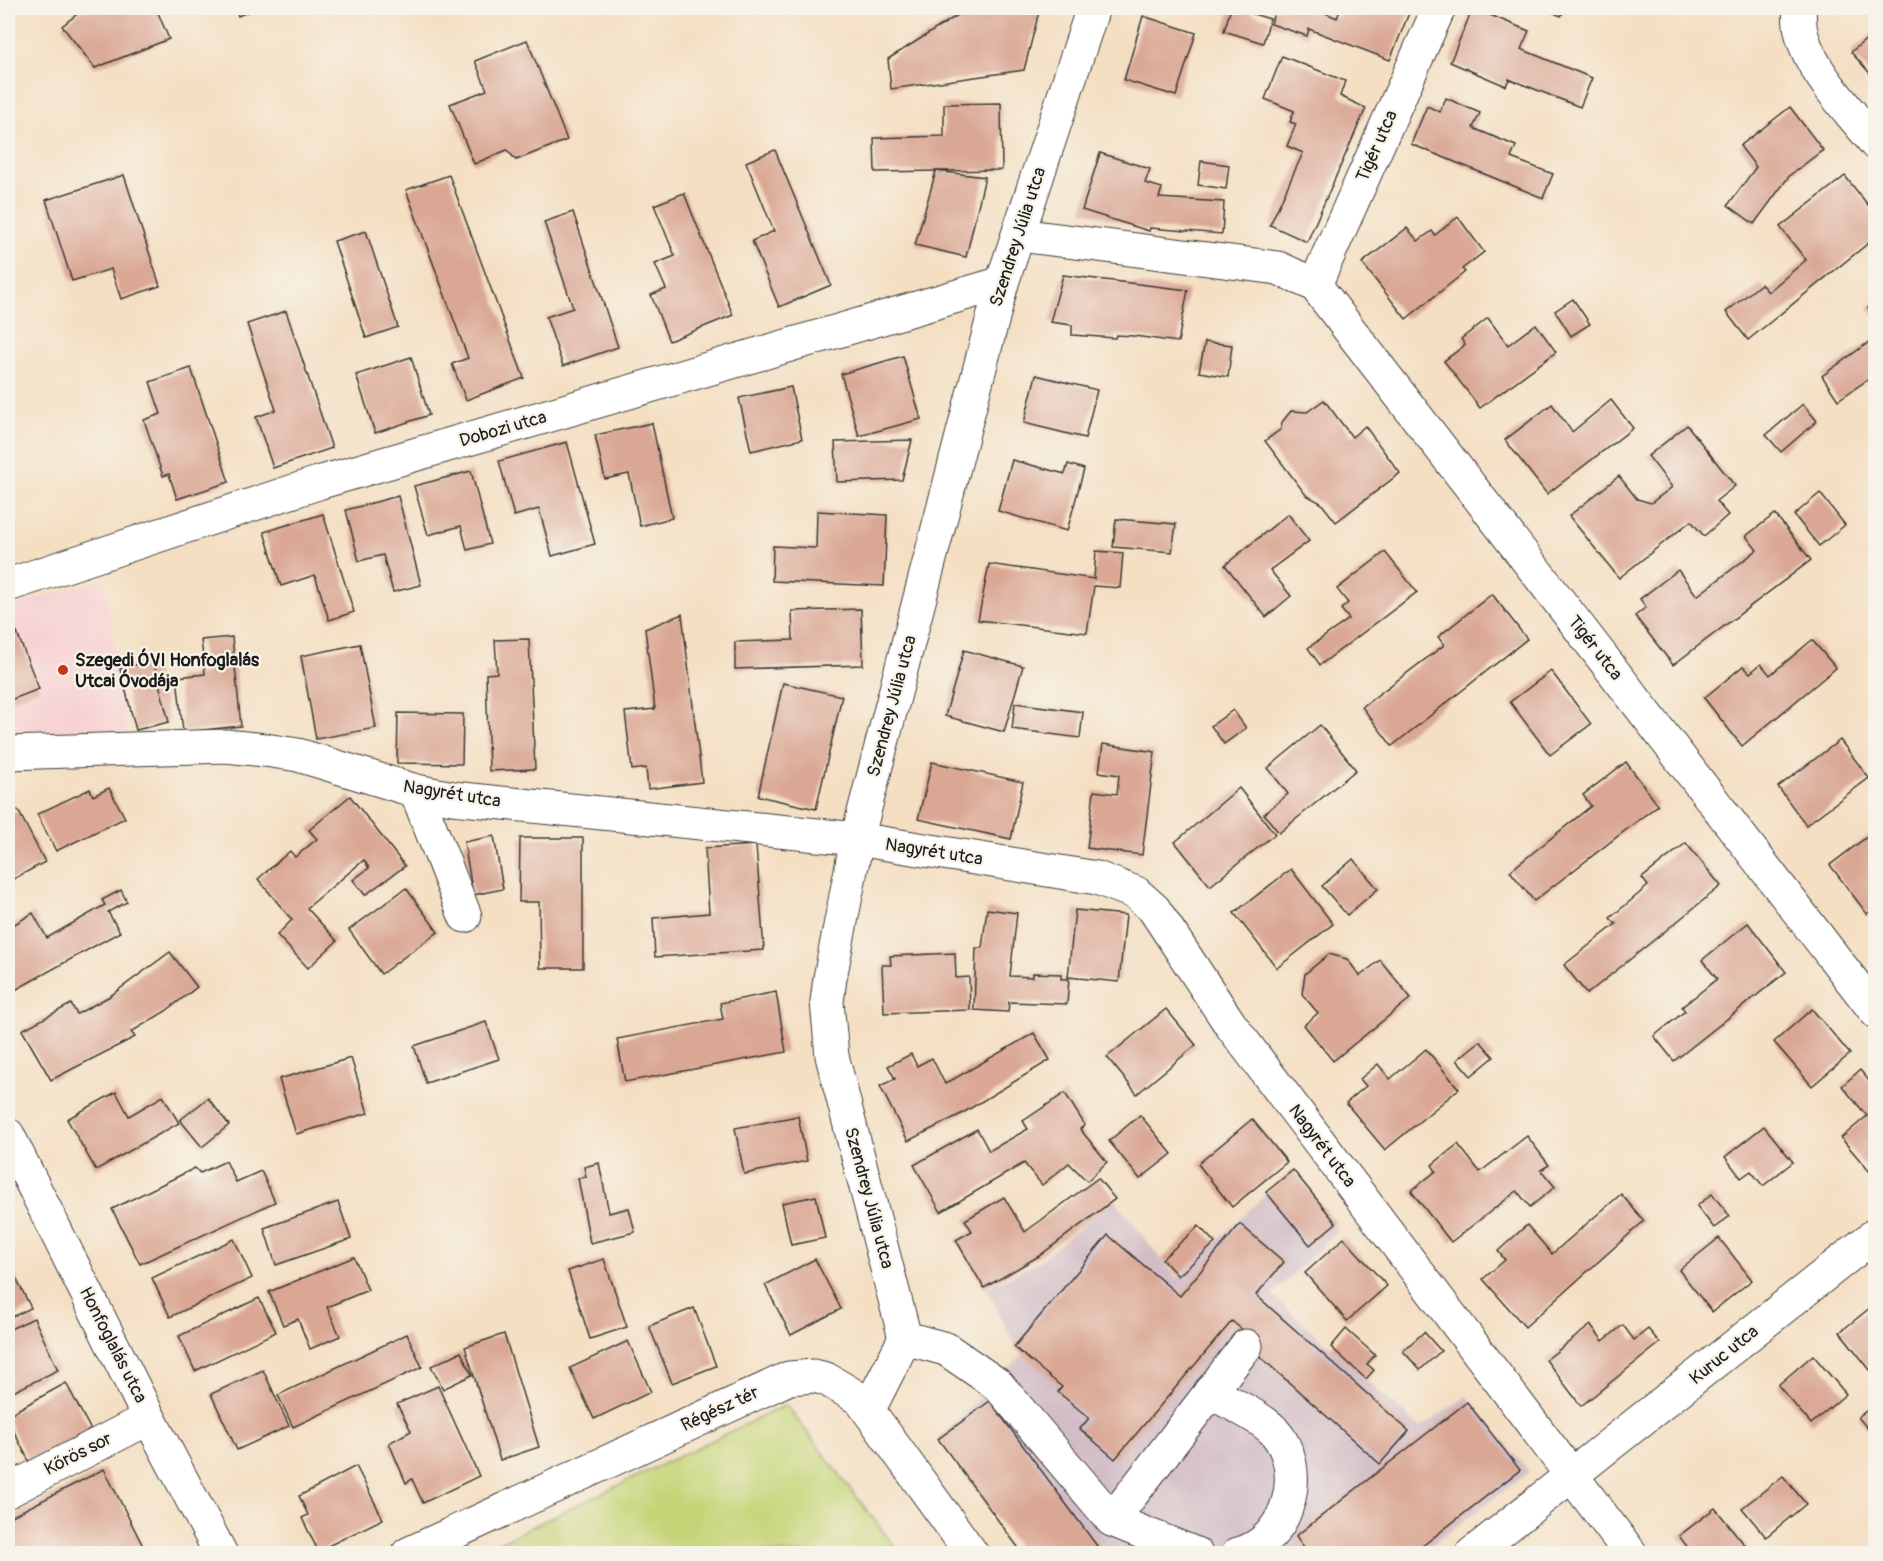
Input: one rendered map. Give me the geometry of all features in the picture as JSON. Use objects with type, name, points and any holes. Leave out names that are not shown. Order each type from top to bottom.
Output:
[{"type":"street","name":"Szendrey Júlia utca","points":[[905,1338],[832,1056],[829,1028],[830,978],[857,839],[1002,283],[1093,8]]},
{"type":"street","name":"Tigér utca","points":[[1315,285],[1439,8]]},
{"type":"street","points":[[1800,8],[1802,39],[1815,65],[1875,144]]},
{"type":"street","name":"Tigér utca","points":[[1019,235],[1278,268],[1315,285],[1875,1012]]},
{"type":"street","name":"Dobozi utca","points":[[8,585],[318,483],[1002,283]]},
{"type":"street","name":"Nagyrét utca","points":[[8,753],[226,746],[265,750],[298,755],[416,791],[453,798],[857,839],[1097,878],[1125,887],[1154,909],[1230,1024],[1630,1554]]},
{"type":"street","points":[[416,791],[465,916]]},
{"type":"street","name":"Honfoglalás utca","points":[[8,1135],[149,1418],[220,1554]]},
{"type":"street","name":"Kuruc utca","points":[[1572,1477],[1875,1234]]},
{"type":"street","points":[[870,1409],[905,1338],[946,1348],[998,1385],[1112,1520],[1196,1554]]},
{"type":"street","points":[[1112,1520],[1246,1346]]},
{"type":"street","name":"Régész tér","points":[[408,1554],[789,1378],[814,1376],[826,1379],[850,1391],[870,1409],[972,1554]]},
{"type":"street","points":[[1210,1392],[1272,1429],[1282,1443],[1289,1461],[1292,1481],[1288,1503],[1278,1524],[1261,1544],[1238,1554]]},
{"type":"street","name":"Kőrös sor","points":[[8,1491],[149,1418]]},
{"type":"street","points":[[1472,1554],[1572,1477]]},
{"type":"shaded area","name":"Szegedi ÓVI Honfoglalás Utcai Óvodája","points":[[105,579],[127,733],[8,738],[8,607]]},
{"type":"shaded area","points":[[1291,1170],[1337,1231],[1272,1295],[1420,1428],[1467,1396],[1529,1472],[1421,1553],[1026,1553],[940,1437],[1021,1356],[986,1288],[1037,1263],[1114,1199],[1177,1279]]},
{"type":"green space","points":[[786,1405],[895,1547],[889,1553],[477,1553]]},
{"type":"building","points":[[85,8],[156,8],[169,39],[95,68],[62,26]]},
{"type":"building","points":[[235,8],[257,8],[238,16]]},
{"type":"building","points":[[969,8],[1040,8],[1024,70],[891,89],[888,59]]},
{"type":"building","points":[[1231,8],[1252,8],[1250,13],[1270,19],[1263,43],[1224,31]]},
{"type":"building","points":[[1275,8],[1314,8],[1337,18],[1341,8],[1411,8],[1390,60],[1309,29],[1307,36],[1271,24]]},
{"type":"building","points":[[1473,8],[1529,31],[1521,49],[1592,78],[1580,107],[1509,79],[1506,86],[1450,62]]},
{"type":"building","points":[[1543,8],[1565,8],[1561,16]]},
{"type":"building","points":[[1143,16],[1196,33],[1176,96],[1124,80]]},
{"type":"building","points":[[1876,31],[1876,80],[1851,52]]},
{"type":"building","points":[[527,40],[567,140],[516,160],[507,150],[474,164],[450,104],[487,90],[475,61]]},
{"type":"building","points":[[1282,56],[1345,81],[1340,96],[1366,108],[1307,242],[1270,225],[1303,153],[1287,146],[1296,124],[1290,122],[1294,111],[1265,99]]},
{"type":"building","points":[[1446,98],[1480,113],[1473,128],[1516,146],[1511,158],[1553,174],[1543,198],[1411,144],[1427,106],[1440,112]]},
{"type":"building","points":[[1001,103],[1002,170],[875,172],[874,138],[944,136],[944,104]]},
{"type":"building","points":[[1790,107],[1823,150],[1790,175],[1754,224],[1728,205],[1756,167],[1740,146]]},
{"type":"building","points":[[775,150],[831,285],[779,307],[752,241],[774,231],[746,162]]},
{"type":"building","points":[[1100,153],[1150,169],[1145,183],[1162,188],[1159,198],[1224,202],[1222,234],[1150,228],[1149,231],[1082,210]]},
{"type":"building","points":[[1201,161],[1229,165],[1226,189],[1198,185]]},
{"type":"building","points":[[936,171],[985,177],[966,257],[915,245]]},
{"type":"building","points":[[124,175],[160,286],[121,299],[111,269],[72,281],[46,200]]},
{"type":"building","points":[[449,175],[524,378],[466,400],[452,364],[468,358],[406,190]]},
{"type":"building","points":[[1845,176],[1876,215],[1876,237],[1748,340],[1726,312],[1761,284],[1768,292],[1806,260],[1780,227]]},
{"type":"building","points":[[684,193],[733,315],[669,341],[651,295],[666,289],[655,264],[675,256],[654,205]]},
{"type":"building","points":[[573,212],[618,347],[563,366],[546,317],[573,308],[544,222]]},
{"type":"building","points":[[1458,217],[1484,252],[1462,269],[1465,272],[1406,319],[1362,263],[1407,228],[1418,241],[1432,231],[1435,235]]},
{"type":"building","points":[[366,231],[398,327],[366,338],[334,241]]},
{"type":"building","points":[[1063,275],[1188,290],[1178,342],[1134,336],[1116,335],[1115,338],[1072,335],[1072,325],[1050,322]]},
{"type":"building","points":[[1573,299],[1590,324],[1571,336],[1555,311]]},
{"type":"building","points":[[1876,301],[1876,317],[1868,308]]},
{"type":"building","points":[[286,311],[332,448],[273,468],[256,417],[276,410],[247,324]]},
{"type":"building","points":[[1488,318],[1508,345],[1536,324],[1556,352],[1480,408],[1444,361],[1465,345],[1461,339]]},
{"type":"building","points":[[1876,337],[1876,374],[1838,400],[1822,376]]},
{"type":"building","points":[[1205,342],[1232,345],[1228,377],[1199,372]]},
{"type":"building","points":[[903,356],[921,419],[859,436],[841,374]]},
{"type":"building","points":[[411,357],[429,415],[375,433],[356,375]]},
{"type":"building","points":[[191,368],[229,482],[177,499],[169,474],[163,476],[144,420],[161,414],[150,382]]},
{"type":"building","points":[[1036,375],[1097,390],[1085,438],[1024,423]]},
{"type":"building","points":[[791,387],[802,439],[751,451],[739,398]]},
{"type":"building","points":[[1324,400],[1352,437],[1365,426],[1400,473],[1336,522],[1321,503],[1306,495],[1265,441],[1281,429],[1282,422],[1291,411],[1307,412]]},
{"type":"building","points":[[1611,400],[1633,428],[1547,494],[1505,440],[1552,404],[1572,432]]},
{"type":"building","points":[[1803,404],[1817,421],[1781,452],[1766,435]]},
{"type":"building","points":[[652,423],[672,518],[640,526],[629,474],[605,479],[595,435]]},
{"type":"building","points":[[1687,425],[1735,486],[1716,501],[1728,515],[1704,536],[1691,521],[1619,578],[1569,516],[1619,476],[1637,499],[1651,503],[1672,487],[1648,456]]},
{"type":"building","points":[[912,440],[902,480],[837,482],[835,442]]},
{"type":"building","points":[[567,442],[595,544],[552,556],[539,509],[514,516],[499,461]]},
{"type":"building","points":[[1012,460],[1065,474],[1068,464],[1084,469],[1067,531],[998,511]]},
{"type":"building","points":[[471,471],[490,544],[467,550],[461,526],[428,535],[414,486]]},
{"type":"building","points":[[1820,493],[1845,525],[1819,546],[1794,515]]},
{"type":"building","points":[[398,496],[421,585],[393,592],[383,555],[359,561],[346,510]]},
{"type":"building","points":[[817,511],[887,515],[884,586],[772,581],[773,546],[816,548]]},
{"type":"building","points":[[323,514],[354,612],[329,620],[315,575],[281,586],[264,532]]},
{"type":"building","points":[[1288,514],[1309,541],[1270,570],[1291,596],[1266,617],[1225,565]]},
{"type":"building","points":[[1775,514],[1811,560],[1673,665],[1635,616],[1646,607],[1640,599],[1678,570],[1697,596],[1757,550],[1746,536]]},
{"type":"building","points":[[1116,519],[1176,524],[1172,552],[1113,547]]},
{"type":"building","points":[[1096,551],[1123,553],[1120,588],[1094,586],[1087,633],[978,620],[989,564],[1094,579]]},
{"type":"building","points":[[1385,552],[1417,592],[1320,665],[1308,648],[1349,619],[1341,609],[1348,603],[1337,589]]},
{"type":"building","points":[[1492,594],[1527,639],[1392,746],[1362,707],[1444,645],[1438,637]]},
{"type":"building","points":[[861,609],[863,665],[735,669],[735,642],[793,640],[792,611]]},
{"type":"building","points":[[8,610],[39,689],[8,701]]},
{"type":"building","points":[[682,614],[702,782],[648,789],[646,768],[632,770],[625,712],[655,709],[645,629]]},
{"type":"building","points":[[232,637],[241,726],[183,732],[177,677],[205,674],[201,640]]},
{"type":"building","points":[[529,639],[535,769],[489,771],[486,674],[497,673],[495,640]]},
{"type":"building","points":[[1812,640],[1836,668],[1742,746],[1704,698],[1743,666],[1750,673],[1761,664],[1770,675]]},
{"type":"building","points":[[360,644],[376,728],[316,739],[301,656]]},
{"type":"building","points":[[964,650],[1023,666],[1004,732],[945,716]]},
{"type":"building","points":[[153,660],[169,722],[136,730],[120,669]]},
{"type":"building","points":[[1551,671],[1591,724],[1550,755],[1510,702]]},
{"type":"building","points":[[783,683],[842,696],[816,809],[758,796]]},
{"type":"building","points":[[1015,703],[1083,712],[1080,738],[1012,729]]},
{"type":"building","points":[[1233,710],[1246,728],[1224,744],[1211,726]]},
{"type":"building","points":[[398,713],[463,714],[462,764],[397,763]]},
{"type":"building","points":[[1320,725],[1356,770],[1279,833],[1264,814],[1288,794],[1268,768]]},
{"type":"building","points":[[1840,740],[1869,778],[1806,825],[1778,787]]},
{"type":"building","points":[[1103,744],[1155,752],[1142,855],[1087,848],[1094,791],[1117,794],[1119,775],[1099,772]]},
{"type":"building","points":[[932,762],[1023,782],[1011,839],[918,819]]},
{"type":"building","points":[[1626,762],[1658,805],[1534,901],[1510,871],[1591,806],[1583,795]]},
{"type":"building","points":[[109,788],[125,818],[56,851],[37,814],[90,789],[93,796]]},
{"type":"building","points":[[1239,788],[1275,834],[1210,886],[1175,842]]},
{"type":"building","points":[[350,796],[405,866],[365,895],[353,880],[369,868],[364,860],[307,908],[337,941],[308,968],[277,935],[292,920],[258,879],[290,851],[295,857],[317,839],[309,830]]},
{"type":"building","points":[[18,810],[45,862],[8,882],[8,816]]},
{"type":"building","points":[[1876,830],[1876,907],[1867,914],[1830,865]]},
{"type":"building","points":[[494,836],[503,889],[473,895],[464,842]]},
{"type":"building","points":[[520,838],[583,838],[583,968],[540,968],[539,902],[519,902]]},
{"type":"building","points":[[1686,843],[1721,886],[1587,994],[1564,965],[1616,924],[1610,918],[1648,886],[1642,878]]},
{"type":"building","points":[[756,845],[764,950],[655,957],[653,918],[709,913],[705,848]]},
{"type":"building","points":[[1353,859],[1378,889],[1347,915],[1322,886]]},
{"type":"building","points":[[1291,869],[1333,924],[1277,968],[1234,913]]},
{"type":"building","points":[[406,888],[438,932],[381,974],[349,930]]},
{"type":"building","points":[[121,890],[127,902],[108,912],[120,932],[8,994],[8,928],[33,913],[47,938],[105,905],[102,900]]},
{"type":"building","points":[[987,909],[1017,913],[1010,976],[1033,977],[1033,973],[1061,974],[1061,979],[1069,979],[1067,1004],[1009,1002],[1008,1012],[974,1010],[976,948],[982,948]]},
{"type":"building","points":[[1075,910],[1126,915],[1119,982],[1068,977]]},
{"type":"building","points":[[1748,923],[1786,972],[1674,1061],[1654,1036],[1685,1011],[1682,1007],[1717,979],[1702,960]]},
{"type":"building","points":[[170,952],[197,987],[166,1011],[131,1032],[135,1037],[51,1080],[22,1030],[71,1004],[77,1014],[110,996]]},
{"type":"building","points":[[955,953],[956,978],[969,977],[970,1010],[884,1013],[882,965],[891,965],[890,956]]},
{"type":"building","points":[[1329,954],[1347,959],[1360,976],[1380,960],[1411,998],[1333,1061],[1304,1025],[1318,1013],[1302,994],[1305,974]]},
{"type":"building","points":[[776,992],[786,1052],[625,1082],[617,1039],[723,1019],[720,1003]]},
{"type":"building","points":[[1166,1009],[1196,1045],[1137,1094],[1107,1057]]},
{"type":"building","points":[[1812,1009],[1850,1054],[1812,1086],[1774,1042]]},
{"type":"building","points":[[486,1022],[499,1059],[426,1083],[414,1046]]},
{"type":"building","points":[[1034,1033],[1050,1060],[961,1114],[908,1141],[880,1086],[895,1079],[888,1066],[911,1054],[917,1066],[932,1058],[945,1084]]},
{"type":"building","points":[[1480,1041],[1494,1057],[1471,1076],[1457,1060]]},
{"type":"building","points":[[1426,1049],[1459,1089],[1385,1150],[1346,1103],[1366,1086],[1360,1079],[1378,1064],[1390,1079]]},
{"type":"building","points":[[351,1058],[368,1113],[296,1134],[279,1079]]},
{"type":"building","points":[[1860,1070],[1876,1089],[1876,1179],[1841,1138],[1867,1116],[1842,1086]]},
{"type":"building","points":[[116,1092],[129,1116],[163,1096],[179,1123],[96,1170],[67,1119]]},
{"type":"building","points":[[1065,1093],[1085,1125],[1080,1129],[1107,1162],[1087,1181],[1069,1163],[1042,1185],[1024,1163],[941,1212],[914,1165],[977,1129],[989,1151],[1028,1129],[1023,1121]]},
{"type":"building","points":[[208,1098],[229,1125],[202,1147],[180,1120]]},
{"type":"building","points":[[1140,1115],[1172,1154],[1140,1179],[1109,1141]]},
{"type":"building","points":[[798,1116],[807,1161],[744,1174],[735,1128]]},
{"type":"building","points":[[1252,1119],[1287,1162],[1232,1207],[1198,1164]]},
{"type":"building","points":[[1764,1126],[1793,1162],[1763,1186],[1751,1171],[1741,1178],[1725,1157]]},
{"type":"building","points":[[1527,1136],[1549,1165],[1541,1170],[1555,1187],[1530,1207],[1517,1191],[1451,1242],[1411,1191],[1436,1171],[1432,1165],[1458,1144],[1480,1172]]},
{"type":"building","points":[[226,1161],[236,1182],[261,1171],[275,1202],[140,1264],[112,1209],[195,1168],[200,1173]]},
{"type":"building","points":[[599,1163],[609,1213],[629,1208],[635,1232],[590,1243],[578,1178],[586,1177],[584,1167]]},
{"type":"building","points":[[1293,1170],[1336,1223],[1310,1245],[1266,1192]]},
{"type":"building","points":[[1098,1178],[1115,1199],[1039,1256],[984,1288],[956,1240],[972,1231],[965,1220],[1004,1197],[1025,1232]]},
{"type":"building","points":[[1621,1194],[1644,1221],[1525,1327],[1483,1279],[1505,1260],[1498,1251],[1527,1225],[1552,1254]]},
{"type":"building","points":[[1712,1194],[1730,1216],[1714,1228],[1697,1206]]},
{"type":"building","points":[[816,1196],[825,1238],[791,1245],[782,1203]]},
{"type":"building","points":[[338,1202],[351,1239],[276,1265],[264,1228]]},
{"type":"building","points":[[1240,1224],[1284,1262],[1256,1295],[1409,1431],[1380,1464],[1255,1352],[1258,1343],[1232,1321],[1115,1459],[1080,1429],[1089,1418],[1058,1392],[1062,1387],[1014,1347],[1108,1235],[1180,1296]]},
{"type":"building","points":[[1199,1226],[1215,1243],[1178,1276],[1162,1259]]},
{"type":"building","points":[[1344,1238],[1387,1286],[1347,1321],[1305,1273]]},
{"type":"building","points":[[1719,1238],[1752,1280],[1712,1312],[1679,1270]]},
{"type":"building","points":[[234,1239],[252,1278],[170,1317],[152,1278]]},
{"type":"building","points":[[354,1257],[368,1290],[327,1307],[340,1336],[310,1349],[298,1319],[283,1325],[269,1292]]},
{"type":"building","points":[[604,1259],[627,1327],[590,1339],[568,1271]]},
{"type":"building","points":[[815,1259],[841,1309],[791,1335],[765,1285]]},
{"type":"building","points":[[12,1270],[31,1308],[8,1319],[8,1272]]},
{"type":"building","points":[[259,1298],[276,1332],[195,1371],[179,1336]]},
{"type":"building","points":[[1876,1303],[1876,1366],[1870,1370],[1840,1332]]},
{"type":"building","points":[[694,1308],[716,1366],[672,1383],[649,1326]]},
{"type":"building","points":[[34,1318],[58,1370],[9,1394],[8,1330]]},
{"type":"building","points":[[1591,1325],[1603,1341],[1623,1325],[1634,1340],[1648,1329],[1660,1343],[1581,1406],[1546,1360]]},
{"type":"building","points":[[1346,1329],[1375,1355],[1367,1364],[1374,1370],[1366,1379],[1331,1347]]},
{"type":"building","points":[[1424,1332],[1441,1351],[1420,1370],[1403,1351]]},
{"type":"building","points":[[407,1334],[422,1367],[293,1427],[278,1395]]},
{"type":"building","points":[[504,1334],[539,1447],[500,1460],[465,1347]]},
{"type":"building","points":[[628,1341],[651,1392],[594,1419],[570,1368]]},
{"type":"building","points":[[461,1352],[472,1375],[443,1389],[431,1366]]},
{"type":"building","points":[[1813,1355],[1846,1394],[1811,1424],[1778,1385]]},
{"type":"building","points":[[263,1370],[289,1426],[237,1450],[211,1394]]},
{"type":"building","points":[[66,1383],[93,1434],[32,1467],[8,1420],[8,1415]]},
{"type":"building","points":[[438,1386],[479,1476],[423,1503],[412,1479],[406,1483],[389,1443],[411,1431],[397,1404]]},
{"type":"building","points":[[990,1401],[1103,1554],[1023,1554],[938,1439]]},
{"type":"building","points":[[1467,1402],[1520,1470],[1412,1554],[1295,1554],[1304,1547],[1296,1536]]},
{"type":"building","points":[[1876,1404],[1876,1439],[1858,1417]]},
{"type":"building","points":[[356,1466],[383,1519],[318,1551],[302,1518],[308,1515],[299,1496]]},
{"type":"building","points":[[104,1469],[147,1554],[73,1554],[71,1551],[67,1554],[8,1554],[8,1518]]},
{"type":"building","points":[[1783,1476],[1806,1504],[1766,1537],[1742,1508]]},
{"type":"building","points":[[1715,1508],[1748,1549],[1742,1554],[1693,1554],[1679,1536]]},
{"type":"building","points":[[1876,1546],[1876,1554],[1866,1554]]},
{"type":"building","points":[[1564,1548],[1569,1554],[1557,1554]]},
{"type":"place","name":"Szegedi ÓVI Honfoglalás Utcai Óvodája","points":[[63,670]]}]
